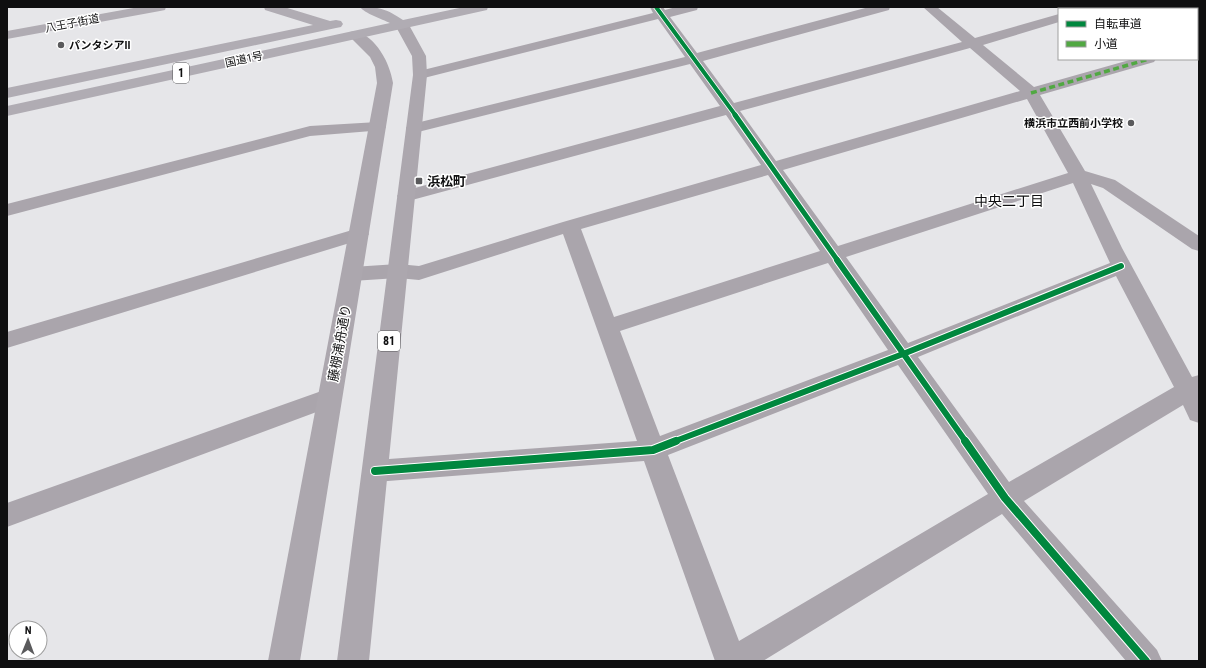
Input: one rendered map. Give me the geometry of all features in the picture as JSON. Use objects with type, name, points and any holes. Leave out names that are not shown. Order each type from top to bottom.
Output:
[{"type":"highway","name":"八王子街道","points":[[7,23],[94,7]]},
{"type":"highway","name":"八王子街道","points":[[7,35],[160,7]]},
{"type":"highway","points":[[270,7],[329,25],[355,35]]},
{"type":"highway","name":"国道1号","points":[[7,111],[355,35],[396,16],[482,7]]},
{"type":"highway","name":"1","points":[[363,13],[396,16]]},
{"type":"highway","name":"1","points":[[329,25],[345,22]]},
{"type":"highway","name":"国道1号","points":[[7,93],[329,25]]},
{"type":"main road","name":"81","points":[[353,661],[420,75],[420,56],[396,16]]},
{"type":"main road","name":"藤棚浦舟通り","points":[[284,661],[385,83],[382,63],[376,53],[355,35]]},
{"type":"street","points":[[420,75],[659,11],[692,7]]},
{"type":"street","points":[[414,128],[693,59],[884,7]]},
{"type":"street","points":[[734,661],[1005,498],[1195,396],[1121,266],[1078,175],[1031,93],[930,7]]},
{"type":"street","points":[[659,11],[731,110],[1005,498],[1146,661]]},
{"type":"street","points":[[406,196],[731,110],[1058,18]]},
{"type":"street","points":[[352,274],[398,271],[419,273],[570,226],[772,169],[1146,60]]},
{"type":"street","points":[[7,210],[310,131],[378,126]]},
{"type":"street","points":[[608,328],[1078,175],[1109,184],[1199,245]]},
{"type":"street","points":[[570,226],[731,661]]},
{"type":"street","points":[[7,340],[359,234]]},
{"type":"street","points":[[374,470],[653,450],[903,354],[1121,266]]},
{"type":"street","points":[[7,515],[330,397]]},
{"type":"marked path","points":[[1031,93],[1146,60]]},
{"type":"cycle path","points":[[656,7],[731,110],[1005,498],[1146,661]]},
{"type":"cycle path","points":[[375,471],[653,450],[903,354],[1121,266]]},
{"type":"place","name":"パンタシアII","points":[[61,45]]},
{"type":"place","name":"横浜市立西前小学校","points":[[1131,123]]},
{"type":"place","name":"浜松町","points":[[419,181]]},
{"type":"district","name":"中央二丁目","points":[[1009,201]]}]
